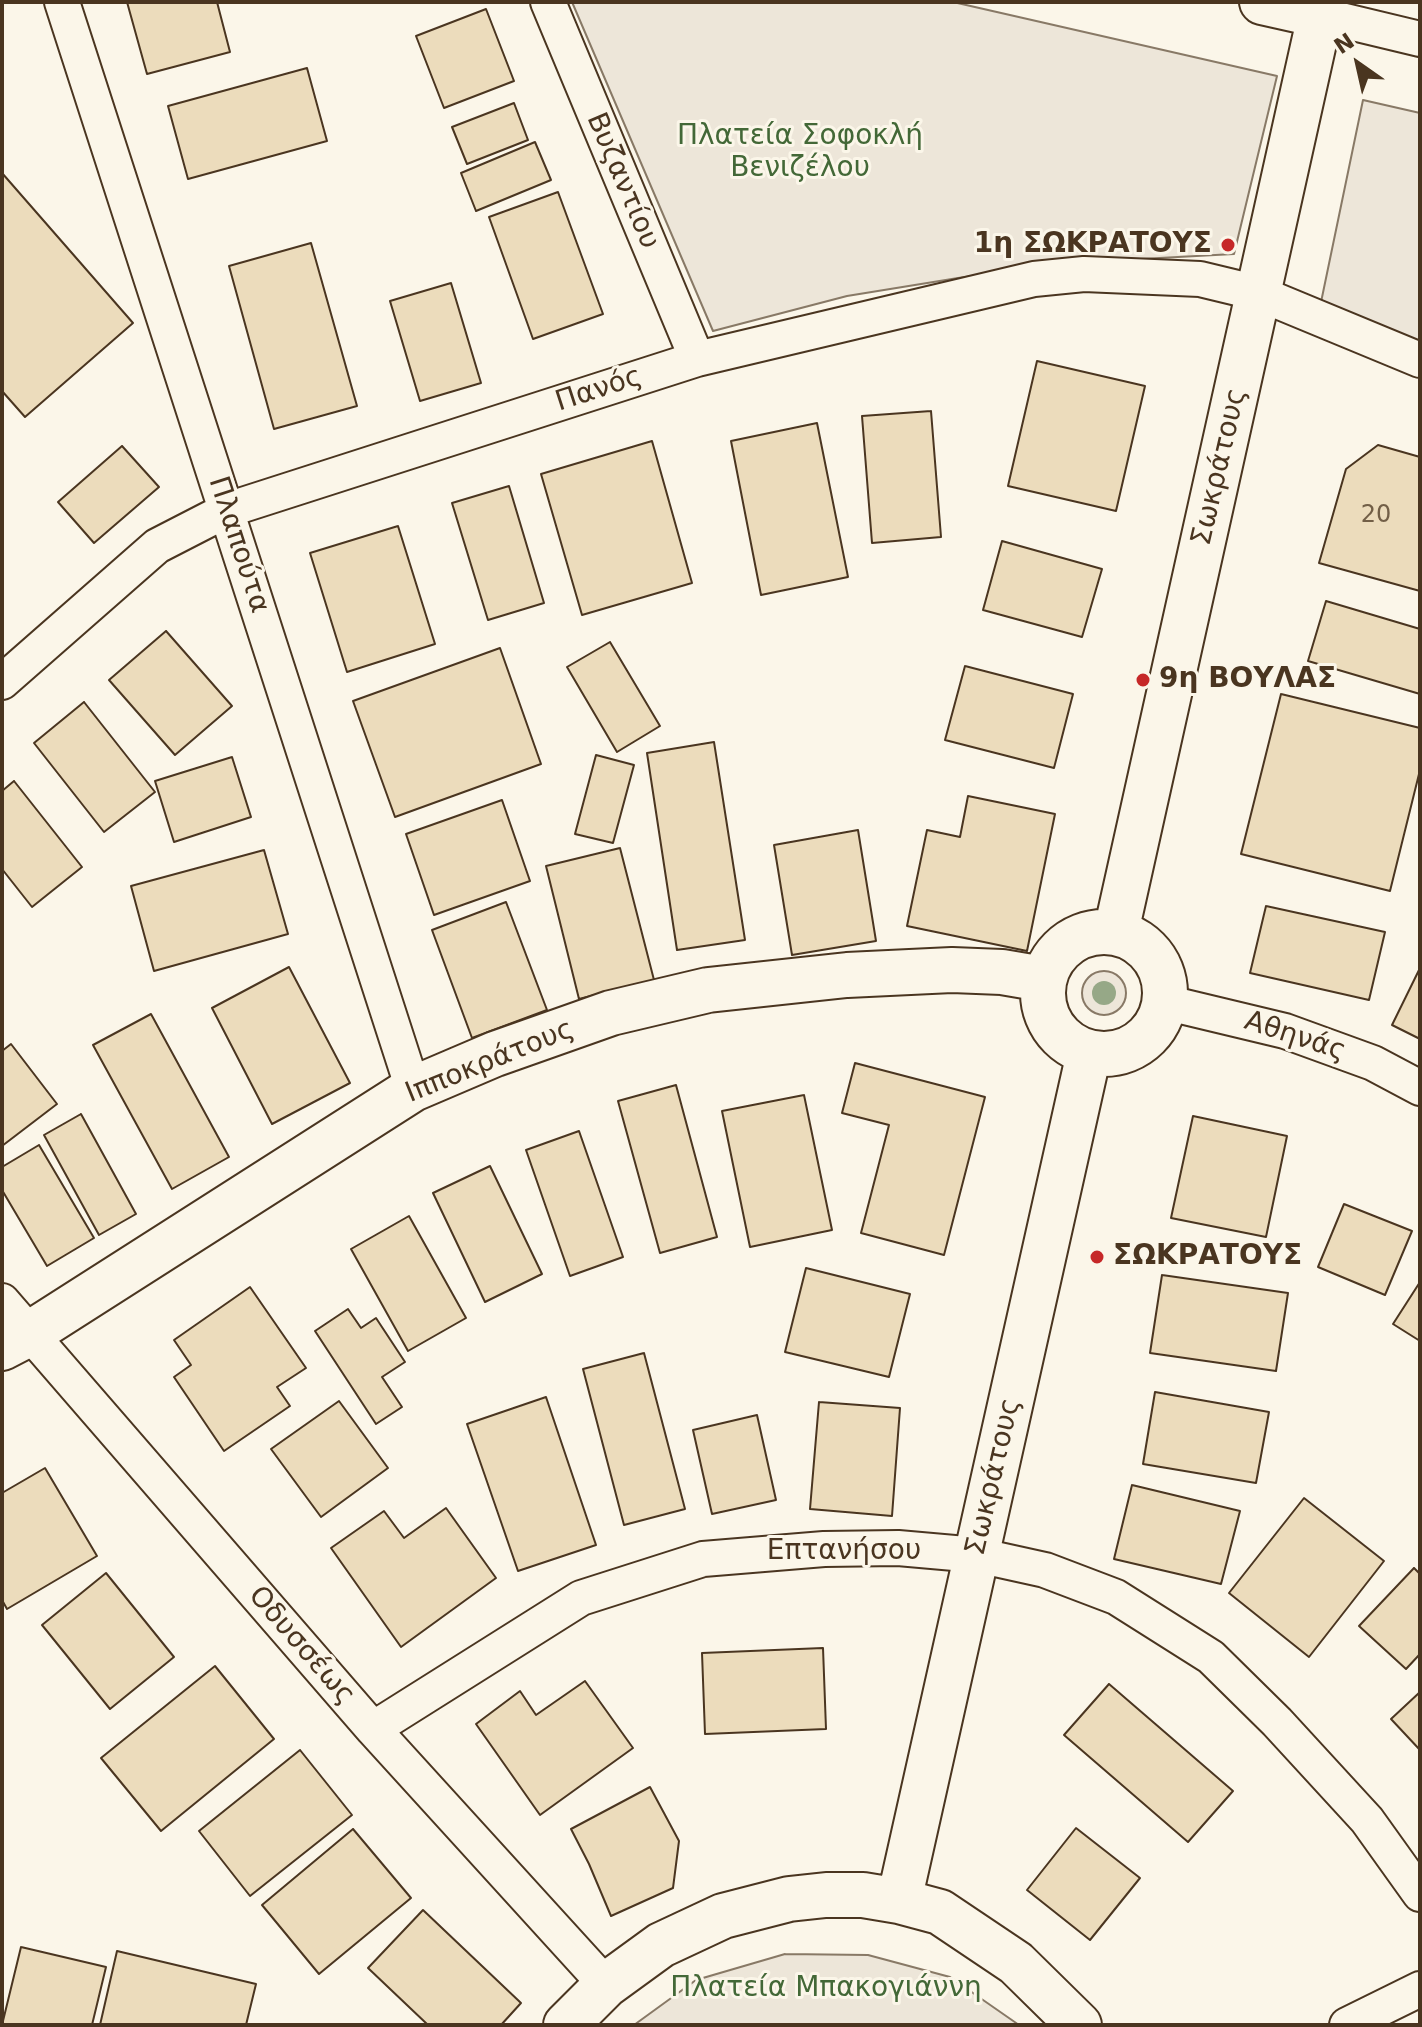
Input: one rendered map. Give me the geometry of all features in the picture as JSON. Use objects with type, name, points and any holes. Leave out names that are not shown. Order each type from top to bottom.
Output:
[{"type":"street","name":"Πλαπούτα","points":[[62,2],[413,1089]]},
{"type":"street","name":"Βυζαντίου","points":[[548,2],[697,359]]},
{"type":"street","points":[[1262,2],[1322,9],[1420,39]]},
{"type":"street","name":"Σωκράτους","points":[[1116,932],[1322,9]]},
{"type":"street","name":"Πανός","points":[[2,682],[157,546],[227,510],[697,359],[1034,279],[1084,274],[1200,279],[1258,293],[1420,360]]},
{"type":"street","points":[[1097,931],[1116,932],[1131,937],[1155,957],[1162,971],[1164,1002],[1159,1019],[1138,1044],[1114,1053],[1089,1053],[1071,1045],[1056,1032],[1046,1016],[1042,998],[1043,979],[1050,961],[1063,946],[1079,936],[1097,931]]},
{"type":"street","name":"Ιπποκράτους","points":[[16,1341],[413,1089],[495,1054],[611,1013],[708,990],[847,975],[952,970],[1002,972],[1043,979]]},
{"type":"street","name":"Αθηνάς","points":[[1164,1002],[1285,1031],[1373,1063],[1420,1088]]},
{"type":"street","name":"Σωκράτους","points":[[899,1901],[1089,1053]]},
{"type":"street","name":"Οδυσσέως","points":[[2,1301],[16,1341],[606,1985]]},
{"type":"street","name":"Επτανήσου","points":[[373,1729],[581,1598],[703,1559],[764,1552],[853,1548],[898,1548],[977,1555],[1045,1570],[1116,1597],[1211,1657],[1277,1722],[1367,1820],[1420,1894]]},
{"type":"street","points":[[566,2025],[606,1985],[661,1945],[723,1916],[789,1899],[863,1895],[940,1912],[993,1946],[1038,1982],[1079,2025]]},
{"type":"street","points":[[1347,2025],[1420,1989]]},
{"type":"green space","name":"Πλατεία Σοφοκλή Βενιζέλου","points":[[572,2],[953,2],[1277,76],[1234,254],[1066,263],[958,278],[847,296],[713,331]]},
{"type":"green space","points":[[1363,100],[1420,113],[1420,345],[1320,307]]},
{"type":"green space","points":[[1104,971],[1119,978],[1126,993],[1119,1008],[1104,1015],[1089,1008],[1082,993],[1089,978]]},
{"type":"green space","name":"Πλατεία Μπακογιάννη","points":[[785,1954],[868,1955],[950,1977],[1019,2025],[634,2025],[696,1980]]},
{"type":"building","points":[[127,2],[217,2],[230,52],[147,74]]},
{"type":"building","points":[[486,9],[514,81],[444,108],[416,36]]},
{"type":"building","points":[[307,68],[327,141],[188,179],[168,106]]},
{"type":"building","points":[[514,103],[528,140],[467,164],[452,127]]},
{"type":"building","points":[[535,142],[551,180],[476,211],[461,173]]},
{"type":"building","points":[[2,173],[133,323],[25,417],[2,391]]},
{"type":"building","points":[[558,192],[603,314],[533,339],[489,217]]},
{"type":"building","points":[[311,243],[357,406],[274,429],[229,266]]},
{"type":"building","points":[[451,283],[481,383],[420,401],[390,301]]},
{"type":"building","points":[[1037,361],[1145,386],[1116,511],[1008,486]]},
{"type":"building","points":[[931,411],[941,537],[872,543],[862,416]]},
{"type":"building","points":[[817,423],[848,577],[761,595],[731,441]]},
{"type":"building","points":[[652,441],[692,583],[582,615],[541,474]]},
{"type":"building","points":[[1378,445],[1420,457],[1420,591],[1319,563],[1346,469]]},
{"type":"building","points":[[122,446],[159,487],[94,543],[58,502]]},
{"type":"building","points":[[509,486],[544,603],[488,620],[452,503]]},
{"type":"building","points":[[398,526],[435,644],[347,672],[310,553]]},
{"type":"building","points":[[1002,541],[1102,569],[1082,637],[983,610]]},
{"type":"building","points":[[1326,601],[1420,629],[1420,694],[1308,661]]},
{"type":"building","points":[[166,631],[232,706],[175,755],[109,680]]},
{"type":"building","points":[[610,642],[660,726],[617,752],[567,667]]},
{"type":"building","points":[[500,648],[541,764],[395,817],[353,701]]},
{"type":"building","points":[[965,666],[1073,694],[1054,768],[945,740]]},
{"type":"building","points":[[1281,694],[1420,728],[1420,770],[1390,891],[1241,854]]},
{"type":"building","points":[[84,702],[155,792],[104,832],[34,743]]},
{"type":"building","points":[[714,742],[745,940],[677,950],[647,753]]},
{"type":"building","points":[[596,755],[634,765],[613,843],[575,834]]},
{"type":"building","points":[[232,757],[251,817],[174,842],[155,781]]},
{"type":"building","points":[[14,781],[82,867],[32,907],[2,869],[2,791]]},
{"type":"building","points":[[968,796],[1055,814],[1027,951],[907,926],[927,830],[960,837]]},
{"type":"building","points":[[502,800],[530,881],[434,915],[406,834]]},
{"type":"building","points":[[858,830],[876,941],[792,955],[774,845]]},
{"type":"building","points":[[620,848],[654,980],[579,999],[546,866]]},
{"type":"building","points":[[264,850],[288,934],[154,971],[131,886]]},
{"type":"building","points":[[506,902],[547,1010],[472,1038],[432,930]]},
{"type":"building","points":[[1266,906],[1385,932],[1369,1000],[1250,973]]},
{"type":"building","points":[[289,967],[350,1083],[272,1124],[212,1008]]},
{"type":"building","points":[[1420,968],[1420,1039],[1392,1025]]},
{"type":"building","points":[[151,1014],[229,1157],[172,1189],[93,1045]]},
{"type":"building","points":[[11,1044],[57,1104],[2,1146],[2,1051]]},
{"type":"building","points":[[855,1063],[985,1097],[944,1255],[861,1233],[889,1125],[842,1113]]},
{"type":"building","points":[[676,1085],[717,1237],[660,1253],[618,1101]]},
{"type":"building","points":[[804,1095],[832,1230],[750,1247],[722,1111]]},
{"type":"building","points":[[81,1114],[136,1214],[99,1235],[44,1135]]},
{"type":"building","points":[[1193,1116],[1287,1136],[1266,1237],[1171,1218]]},
{"type":"building","points":[[579,1131],[623,1257],[570,1276],[526,1150]]},
{"type":"building","points":[[39,1145],[94,1238],[47,1266],[2,1190],[2,1167]]},
{"type":"building","points":[[490,1166],[542,1274],[485,1302],[433,1193]]},
{"type":"building","points":[[1344,1204],[1412,1231],[1385,1295],[1318,1267]]},
{"type":"building","points":[[409,1216],[466,1318],[408,1351],[351,1249]]},
{"type":"building","points":[[806,1268],[910,1294],[889,1377],[785,1352]]},
{"type":"building","points":[[1162,1275],[1288,1293],[1276,1371],[1150,1353]]},
{"type":"building","points":[[1420,1282],[1420,1341],[1393,1324]]},
{"type":"building","points":[[250,1287],[306,1368],[277,1387],[290,1406],[224,1451],[174,1377],[191,1365],[174,1340]]},
{"type":"building","points":[[348,1309],[361,1328],[376,1318],[405,1362],[382,1377],[402,1407],[376,1424],[315,1331]]},
{"type":"building","points":[[644,1353],[685,1509],[624,1525],[583,1369]]},
{"type":"building","points":[[1155,1392],[1269,1412],[1256,1483],[1143,1464]]},
{"type":"building","points":[[546,1397],[596,1545],[518,1571],[467,1424]]},
{"type":"building","points":[[339,1401],[388,1468],[321,1517],[271,1449]]},
{"type":"building","points":[[819,1402],[900,1408],[892,1516],[810,1509]]},
{"type":"building","points":[[757,1415],[776,1500],[712,1514],[693,1430]]},
{"type":"building","points":[[45,1468],[97,1556],[7,1609],[2,1600],[2,1493]]},
{"type":"building","points":[[1132,1485],[1240,1511],[1221,1584],[1114,1559]]},
{"type":"building","points":[[1304,1498],[1384,1561],[1309,1657],[1229,1593]]},
{"type":"building","points":[[446,1508],[496,1578],[401,1647],[331,1548],[384,1511],[404,1538]]},
{"type":"building","points":[[1414,1568],[1420,1574],[1420,1654],[1406,1669],[1359,1626]]},
{"type":"building","points":[[106,1573],[174,1657],[110,1709],[42,1625]]},
{"type":"building","points":[[823,1648],[826,1729],[705,1734],[702,1653]]},
{"type":"building","points":[[215,1666],[274,1739],[161,1831],[101,1758]]},
{"type":"building","points":[[585,1681],[633,1748],[540,1815],[476,1724],[520,1691],[536,1715]]},
{"type":"building","points":[[1109,1684],[1233,1791],[1188,1842],[1064,1735]]},
{"type":"building","points":[[1420,1692],[1420,1750],[1391,1719]]},
{"type":"building","points":[[300,1750],[352,1815],[250,1896],[199,1831]]},
{"type":"building","points":[[650,1787],[679,1841],[673,1888],[611,1916],[571,1829]]},
{"type":"building","points":[[1076,1828],[1140,1878],[1090,1940],[1027,1890]]},
{"type":"building","points":[[353,1829],[411,1898],[319,1974],[262,1905]]},
{"type":"building","points":[[423,1910],[521,2003],[501,2025],[428,2025],[368,1968]]},
{"type":"building","points":[[21,1947],[106,1967],[92,2025],[2,2025]]},
{"type":"building","points":[[117,1951],[256,1984],[246,2025],[100,2025]]},
{"type":"place","name":"1η ΣΩΚΡΑΤΟΥΣ","points":[[1228,245]]},
{"type":"place","name":"9η ΒΟΥΛΑΣ","points":[[1143,680]]},
{"type":"place","name":"ΣΩΚΡΑΤΟΥΣ","points":[[1097,1257]]}]
